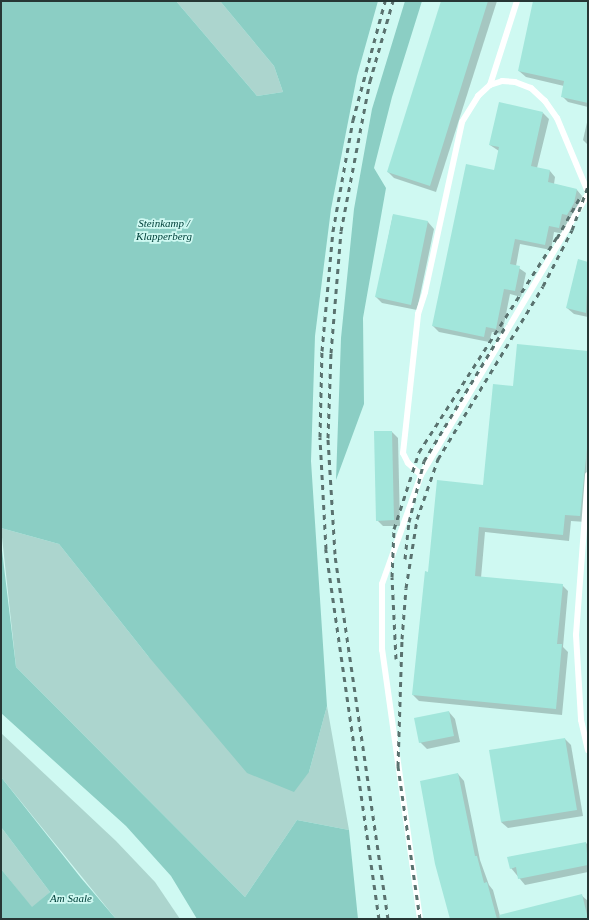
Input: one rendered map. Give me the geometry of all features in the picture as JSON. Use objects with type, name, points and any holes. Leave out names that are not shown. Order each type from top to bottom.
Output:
[{"type":"lane","points":[[490,86],[516,1]]},
{"type":"lane","points":[[420,919],[382,650],[382,584],[421,475],[588,193],[557,118],[545,101],[531,88],[515,82],[502,81],[490,86],[475,101],[462,122],[425,292],[418,314],[403,453],[408,463],[421,475]]},
{"type":"lane","points":[[588,475],[576,635],[581,720],[588,750]]},
{"type":"green space","name":"Steinkamp / Klapperberg","points":[[1,1],[176,1],[257,96],[283,92],[274,66],[220,1],[378,1],[357,76],[331,209],[315,336],[311,461],[327,706],[309,772],[294,792],[247,773],[148,656],[59,544],[1,528]]},
{"type":"green space","points":[[176,1],[220,1],[274,66],[283,92],[257,96]]},
{"type":"green space","points":[[405,1],[422,1],[392,97],[374,168],[386,188],[363,318],[364,404],[336,480],[341,338],[354,209],[372,109]]},
{"type":"green space","points":[[1,528],[59,544],[148,656],[309,772],[327,706],[349,830],[297,820],[245,897],[16,667]]},
{"type":"green space","points":[[1,542],[16,667],[245,897],[297,820],[349,830],[358,919],[197,919],[171,876],[126,826],[1,713]]},
{"type":"green space","points":[[1,733],[116,841],[155,882],[180,919],[116,919],[1,777]]},
{"type":"green space","name":"Am Saale","points":[[1,777],[81,878],[116,919],[1,919],[1,869],[32,907],[50,892],[1,827]]},
{"type":"green space","points":[[1,827],[50,892],[32,908],[1,869]]},
{"type":"building","points":[[441,1],[488,1],[430,186],[387,172]]},
{"type":"building","points":[[533,1],[588,1],[588,103],[561,97],[564,81],[518,71]]},
{"type":"building","points":[[499,102],[543,112],[531,166],[550,170],[548,182],[577,189],[574,203],[567,215],[562,214],[559,228],[549,226],[545,245],[515,239],[510,264],[520,266],[515,291],[504,289],[496,329],[486,327],[484,337],[432,326],[466,164],[494,170],[499,147],[489,145]]},
{"type":"building","points":[[393,214],[428,221],[411,305],[375,297]]},
{"type":"building","points":[[578,259],[588,262],[586,313],[566,308]]},
{"type":"building","points":[[517,344],[588,351],[588,439],[580,516],[565,515],[563,535],[479,527],[475,576],[563,584],[557,644],[562,644],[556,709],[412,695],[425,571],[428,572],[437,480],[483,485],[493,384],[513,386]]},
{"type":"building","points":[[374,431],[392,431],[394,520],[376,521]]},
{"type":"building","points":[[449,711],[454,736],[419,743],[414,718]]},
{"type":"building","points":[[565,738],[577,810],[501,822],[489,750]]},
{"type":"building","points":[[458,773],[475,856],[477,856],[484,883],[487,882],[497,919],[450,919],[435,864],[420,781]]},
{"type":"building","points":[[586,842],[588,865],[518,879],[516,867],[510,869],[507,857]]},
{"type":"building","points":[[582,894],[588,919],[500,919],[499,915]]},
{"type":"railway","points":[[379,919],[326,549],[320,437],[322,351],[333,231],[353,120],[385,1]]},
{"type":"railway","points":[[388,919],[335,554],[328,438],[331,353],[341,231],[370,81],[393,1]]},
{"type":"railway","points":[[420,919],[398,766],[402,639],[406,588],[417,519],[438,459],[543,286],[572,230],[588,186]]},
{"type":"railway","points":[[557,238],[579,199]]},
{"type":"railway","points":[[396,659],[392,577],[394,529],[419,452],[559,234]]},
{"type":"railway","points":[[405,559],[409,522],[424,461],[507,324]]}]
